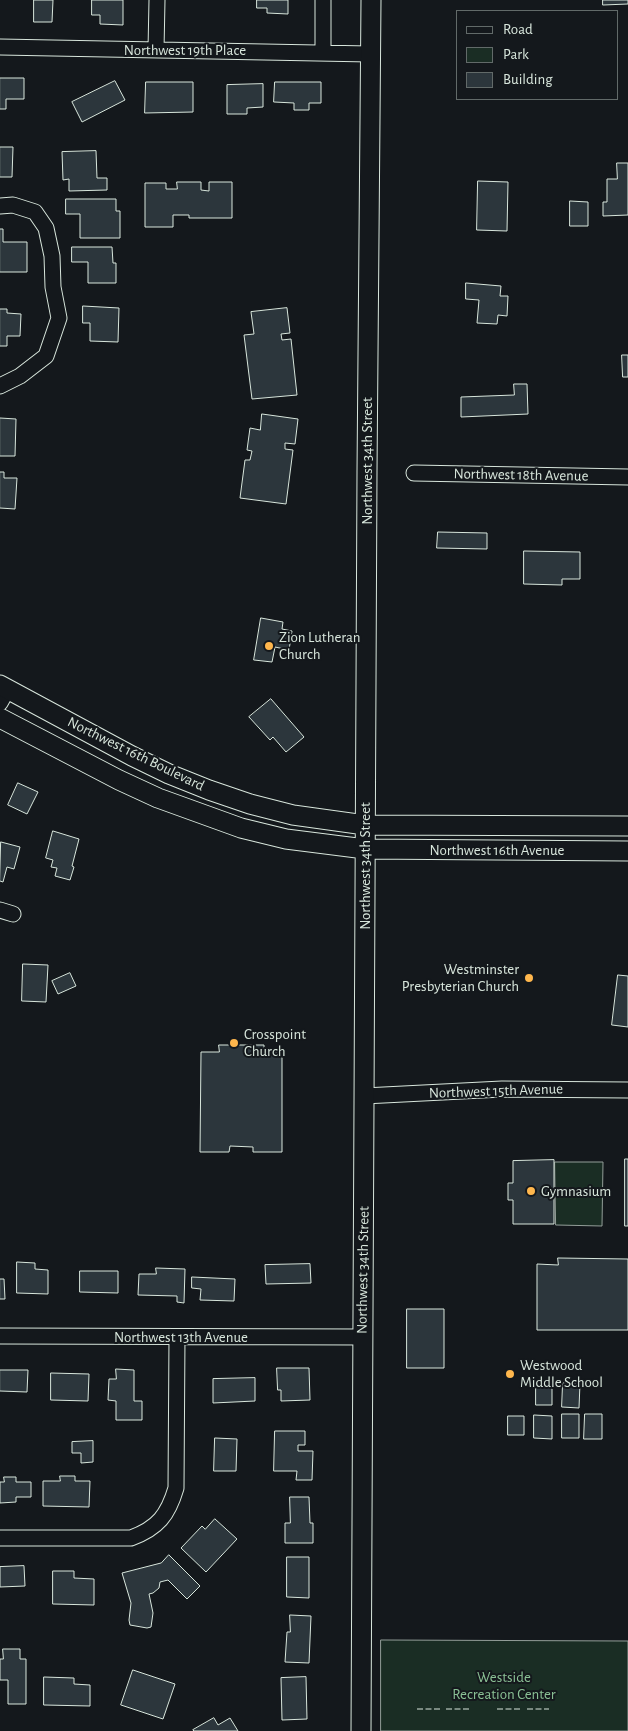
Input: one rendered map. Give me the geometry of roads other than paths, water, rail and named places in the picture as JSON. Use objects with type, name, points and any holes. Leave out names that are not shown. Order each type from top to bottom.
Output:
[{"type":"main road","name":"Northwest 34th Street","points":[[361,1731],[371,0]]},
{"type":"main road","name":"Northwest 16th Boulevard","points":[[3,692],[169,774],[209,790],[250,804],[293,815],[366,825]]},
{"type":"main road","name":"Northwest 16th Boulevard","points":[[0,718],[119,780],[194,812],[241,828],[286,839],[365,849]]},
{"type":"main road","name":"Northwest 16th Avenue","points":[[366,825],[628,826]]},
{"type":"main road","name":"Northwest 16th Avenue","points":[[365,849],[628,851]]},
{"type":"street","points":[[156,50],[157,0]]},
{"type":"street","points":[[323,0],[323,52]]},
{"type":"street","name":"Northwest 19th Place","points":[[0,48],[370,54]]},
{"type":"street","points":[[0,206],[13,205],[35,212],[46,228],[52,256],[53,287],[59,318],[46,356],[20,376],[0,386]]},
{"type":"street","name":"Northwest 18th Avenue","points":[[414,473],[628,477]]},
{"type":"street","name":"Northwest 15th Avenue","points":[[364,1096],[502,1089],[628,1090]]},
{"type":"street","name":"Northwest 13th Avenue","points":[[0,1336],[362,1337]]},
{"type":"street","points":[[0,1538],[131,1538],[145,1532],[158,1523],[171,1505],[176,1488],[177,1337]]},
{"type":"place","name":"Zion Lutheran Church","points":[[269,646]]},
{"type":"place","name":"Westminster Presbyterian Church","points":[[529,978]]},
{"type":"place","name":"Crosspoint Church","points":[[234,1043]]},
{"type":"place","name":"Gymnasium","points":[[531,1191]]},
{"type":"place","name":"Westwood Middle School","points":[[510,1374]]},
{"type":"park label","name":"Westside Recreation Center","points":[[504,1686]]}]
